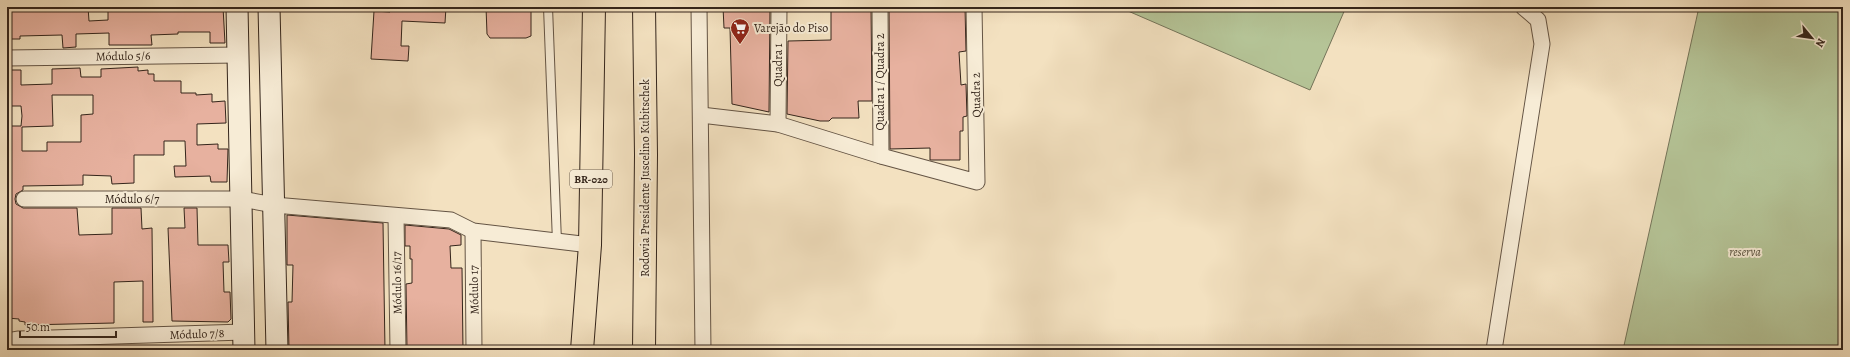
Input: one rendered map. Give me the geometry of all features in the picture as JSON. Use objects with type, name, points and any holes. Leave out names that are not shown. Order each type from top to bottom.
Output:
[{"type":"highway","name":"BR-020","points":[[582,350],[590,245],[594,7]]},
{"type":"highway","name":"Rodovia Presidente Juscelino Kubitschek","points":[[644,7],[646,155],[644,350]]},
{"type":"street","points":[[238,7],[244,341]]},
{"type":"street","points":[[269,7],[277,350]]},
{"type":"street","points":[[699,7],[703,350]]},
{"type":"street","name":"Quadra 1","points":[[778,7],[778,124]]},
{"type":"street","name":"Quadra 1 / Quadra 2","points":[[880,7],[880,156]]},
{"type":"street","name":"Quadra 2","points":[[880,156],[977,182],[974,7]]},
{"type":"street","points":[[1494,350],[1542,44],[1538,20],[1523,7]]},
{"type":"street","name":"Módulo 5/6","points":[[7,58],[238,55]]},
{"type":"street","points":[[701,114],[778,124],[880,156]]},
{"type":"street","name":"Módulo 6/7","points":[[24,199],[241,199],[274,205],[451,220],[473,231],[590,245]]},
{"type":"street","name":"Módulo 16/17","points":[[396,216],[398,350]]},
{"type":"street","name":"Módulo 17","points":[[473,231],[474,350]]},
{"type":"street","name":"Módulo 7/8","points":[[7,341],[20,339],[244,341]]},
{"type":"lane","points":[[548,7],[557,242]]},
{"type":"green space","points":[[1130,7],[1346,7],[1310,90],[1128,11]]},
{"type":"green space","name":"reserva","points":[[1699,7],[1843,7],[1843,350],[1623,350]]},
{"type":"building","points":[[9,7],[88,7],[89,21],[108,20],[108,7],[223,7],[225,43],[210,43],[210,32],[178,32],[178,34],[151,35],[152,45],[109,45],[109,33],[76,34],[76,47],[63,48],[62,35],[20,36],[20,39],[7,39],[7,9],[9,9]]},
{"type":"building","points":[[390,7],[446,7],[445,23],[402,21],[401,46],[409,46],[408,61],[371,59],[374,11],[390,12]]},
{"type":"building","points":[[486,7],[531,7],[531,36],[526,38],[490,38],[487,34]]},
{"type":"building","points":[[723,7],[770,7],[769,112],[732,104],[730,28],[724,28]]},
{"type":"building","points":[[840,7],[871,7],[872,101],[858,101],[859,118],[832,118],[829,121],[820,121],[787,114],[788,41],[831,40],[831,9],[840,9]]},
{"type":"building","points":[[889,7],[965,7],[966,51],[959,52],[961,85],[966,84],[967,116],[963,117],[963,131],[960,131],[960,160],[930,160],[930,148],[890,149]]},
{"type":"building","points":[[138,67],[138,71],[148,70],[148,74],[154,74],[154,81],[181,81],[181,93],[196,93],[196,95],[212,94],[212,102],[225,101],[226,123],[197,124],[197,145],[218,144],[218,149],[228,149],[227,182],[211,182],[210,176],[175,177],[174,166],[186,166],[185,141],[164,141],[164,155],[134,155],[134,183],[112,184],[111,176],[83,175],[83,185],[23,186],[23,190],[16,194],[15,199],[16,204],[23,208],[77,208],[79,235],[112,234],[112,208],[141,208],[142,229],[152,228],[153,322],[143,322],[143,281],[114,282],[114,323],[25,325],[25,322],[19,321],[19,319],[7,318],[7,126],[21,126],[22,116],[21,106],[7,106],[7,70],[21,70],[21,85],[52,84],[52,69],[80,68],[81,77],[101,77],[101,69]],"holes":[[[52,95],[93,95],[93,114],[81,115],[81,142],[47,142],[47,151],[22,151],[22,127],[53,126]]]},
{"type":"building","points":[[184,208],[197,208],[198,245],[228,245],[229,262],[223,262],[224,292],[230,292],[231,319],[228,322],[172,321],[168,228],[185,228]]},
{"type":"building","points":[[287,215],[383,223],[385,350],[289,350],[288,302],[292,302],[293,265],[287,265]]},
{"type":"building","points":[[405,225],[449,229],[461,235],[461,245],[450,246],[451,268],[462,268],[463,350],[407,350],[406,284],[412,283],[412,259],[410,259],[410,246],[405,246]]},
{"type":"place","name":"Varejão do Piso","points":[[740,45]]}]
